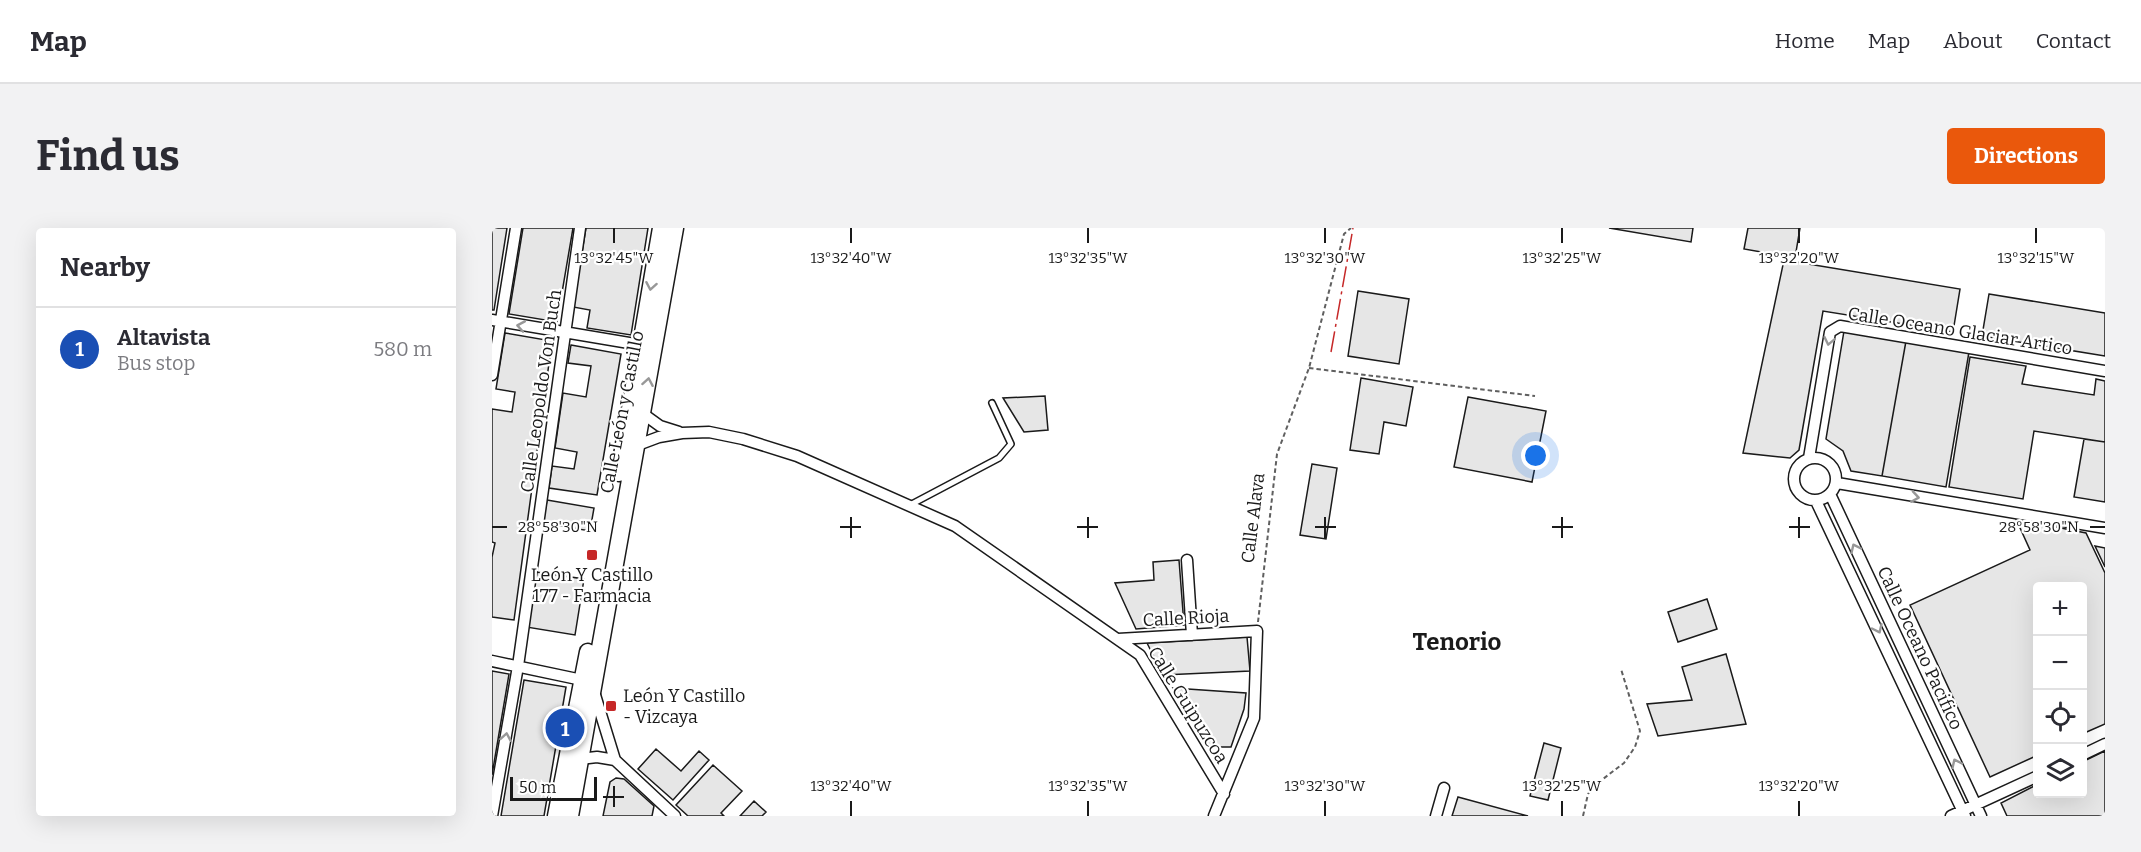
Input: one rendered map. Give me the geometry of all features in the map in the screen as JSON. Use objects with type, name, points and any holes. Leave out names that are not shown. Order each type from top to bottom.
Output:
[{"type":"main road","name":"Calle León y Castillo","points":[[570,816],[580,759],[587,684],[661,228]]},
{"type":"main road","name":"Calle León y Castillo","points":[[556,816],[587,684],[642,413],[675,228]]},
{"type":"street","points":[[492,375],[496,321],[516,228]]},
{"type":"street","name":"Calle Leopoldo Von Buch","points":[[492,816],[518,666],[580,228]]},
{"type":"street","points":[[496,321],[641,345]]},
{"type":"street","name":"Calle Oceano Glaciar Artico","points":[[1809,458],[1830,332],[1840,326],[2105,370]]},
{"type":"street","points":[[642,413],[660,426],[682,433]]},
{"type":"street","name":"Calle Guipuzcoa","points":[[682,433],[709,432],[796,456],[955,526],[1140,655],[1224,794]]},
{"type":"street","points":[[635,446],[659,436],[682,433]]},
{"type":"street","points":[[1809,458],[1818,458],[1826,460],[1833,466],[1837,483],[1824,500],[1816,501],[1802,496],[1794,483],[1794,475],[1797,467],[1809,458]]},
{"type":"street","points":[[1837,483],[2105,528]]},
{"type":"street","name":"Calle Oceano Pacifico","points":[[1830,494],[1981,816]]},
{"type":"street","name":"Calle Oceano Pacifico","points":[[1816,501],[1964,813]]},
{"type":"street","points":[[1187,560],[1192,635]]},
{"type":"street","points":[[1214,816],[1254,718],[1257,631]]},
{"type":"street","name":"Calle Rioja","points":[[1118,639],[1257,631]]},
{"type":"street","points":[[492,661],[587,684],[615,760],[675,816]]},
{"type":"street","points":[[597,757],[607,736]]},
{"type":"street","points":[[2087,753],[2105,744]]},
{"type":"street","points":[[580,759],[597,757],[615,760]]},
{"type":"street","points":[[1951,816],[1964,813],[1975,804],[2033,778]]},
{"type":"street","points":[[1436,816],[1444,788]]},
{"type":"lane","points":[[909,506],[999,458],[1011,444],[992,403]]},
{"type":"path","name":"Calle Alava","points":[[1257,631],[1277,454],[1309,368],[1344,234],[1351,228]]},
{"type":"path","points":[[1309,368],[1535,396]]},
{"type":"path","points":[[1583,816],[1588,794],[1595,785],[1624,763],[1635,747],[1640,731],[1621,669]]},
{"type":"building","points":[[492,228],[507,228],[494,310],[492,310]]},
{"type":"building","points":[[523,228],[573,228],[557,322],[509,314]]},
{"type":"building","points":[[586,228],[648,228],[631,335],[587,328],[590,310],[573,307]]},
{"type":"building","points":[[1609,228],[1693,228],[1691,242]]},
{"type":"building","points":[[1748,228],[1800,228],[1795,258],[1744,249]]},
{"type":"building","points":[[1784,260],[1960,289],[1953,332],[1823,311],[1799,450],[1790,458],[1743,453]]},
{"type":"building","points":[[1358,291],[1409,299],[1399,364],[1348,356]]},
{"type":"building","points":[[1989,294],[2105,313],[2105,356],[1982,336]]},
{"type":"building","points":[[1844,331],[1906,341],[1882,476],[1851,471],[1843,451],[1826,439]]},
{"type":"building","points":[[505,333],[552,341],[514,620],[492,617],[492,557],[495,543],[492,542],[492,409],[512,412],[515,392],[496,389]]},
{"type":"building","points":[[1906,341],[1969,352],[1946,487],[1882,476]]},
{"type":"building","points":[[571,345],[621,354],[597,495],[549,488],[552,466],[574,469],[577,452],[555,448],[563,393],[586,397],[591,366],[568,363]]},
{"type":"building","points":[[1970,357],[2026,366],[2022,384],[2094,395],[2096,379],[2105,381],[2105,442],[2034,431],[2023,499],[1949,487]]},
{"type":"building","points":[[1361,378],[1413,387],[1406,426],[1384,422],[1379,454],[1350,450]]},
{"type":"building","points":[[1045,396],[1048,430],[1024,432],[1003,398]]},
{"type":"building","points":[[1468,397],[1546,411],[1532,482],[1454,467]]},
{"type":"building","points":[[2084,439],[2105,442],[2105,502],[2074,497]]},
{"type":"building","points":[[1312,464],[1337,468],[1326,539],[1300,535]]},
{"type":"building","points":[[547,500],[594,508],[590,531],[543,523]]},
{"type":"building","points":[[2016,519],[2086,533],[2105,573],[2105,724],[2087,732],[2087,582],[2033,582],[2033,757],[1990,777],[1910,605],[2030,550]]},
{"type":"building","points":[[2095,546],[2105,548],[2105,567]]},
{"type":"building","points":[[1179,560],[1184,625],[1136,629],[1115,583],[1154,580],[1153,562]]},
{"type":"building","points":[[536,572],[584,579],[575,635],[526,627]]},
{"type":"building","points":[[1707,599],[1717,629],[1678,642],[1668,612]]},
{"type":"building","points":[[1247,637],[1250,671],[1163,675],[1147,643]]},
{"type":"building","points":[[1726,654],[1746,724],[1658,736],[1647,704],[1692,700],[1682,667]]},
{"type":"building","points":[[492,671],[509,674],[492,775]]},
{"type":"building","points":[[524,680],[566,687],[544,816],[501,816]]},
{"type":"building","points":[[1173,688],[1246,693],[1244,709],[1231,747],[1208,747]]},
{"type":"building","points":[[1544,743],[1561,748],[1548,800],[1530,796]]},
{"type":"building","points":[[656,749],[681,771],[699,751],[709,760],[673,800],[638,769]]},
{"type":"building","points":[[2105,751],[2105,816],[2007,816],[2001,803],[2033,787],[2033,798],[2087,798],[2087,760]]},
{"type":"building","points":[[713,765],[742,791],[721,813],[724,816],[688,816],[676,805]]},
{"type":"building","points":[[616,778],[624,779],[654,806],[652,816],[603,816],[610,782]]},
{"type":"building","points":[[1458,797],[1528,816],[1452,816]]},
{"type":"building","points":[[754,801],[766,812],[762,816],[740,816]]},
{"type":"power","points":[[1331,352],[1353,228]]},
{"type":"place","name":"León Y Castillo 177 - Farmacia","points":[[592,555]]},
{"type":"place","name":"León Y Castillo - Vizcaya","points":[[611,706]]},
{"type":"place","name":"Altavista","points":[[565,728]]},
{"type":"district","name":"Tenorio","points":[[1457,642]]}]
